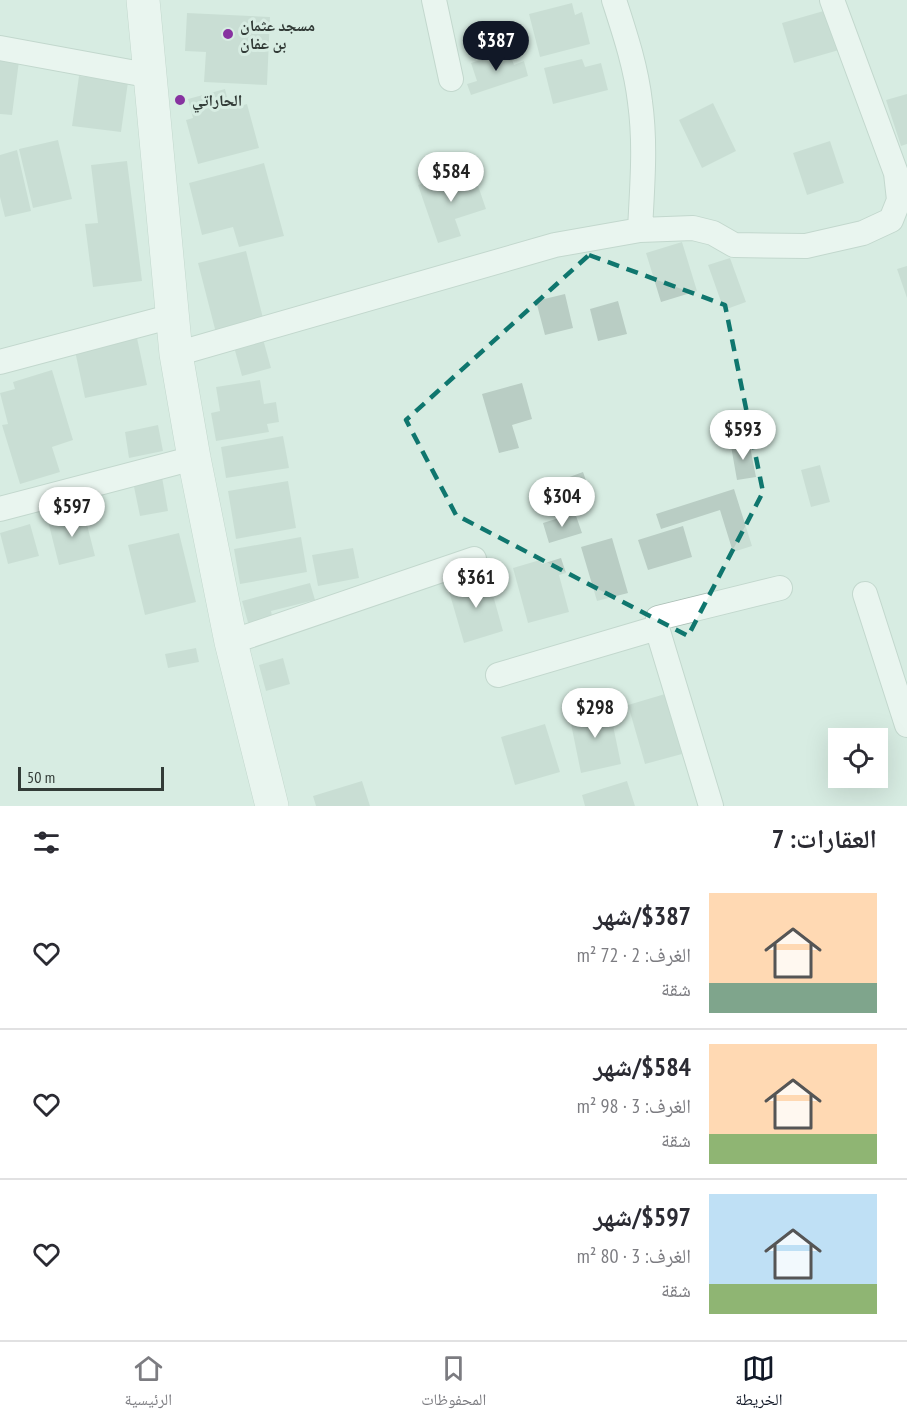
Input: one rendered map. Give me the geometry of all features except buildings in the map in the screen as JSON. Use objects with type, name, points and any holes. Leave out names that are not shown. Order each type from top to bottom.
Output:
[{"type":"main road","points":[[143,0],[152,76],[176,354],[194,459],[231,642],[272,806]]},
{"type":"street","points":[[434,0],[450,79]]},
{"type":"street","points":[[614,0],[633,59],[640,102],[643,146],[640,231]]},
{"type":"street","points":[[176,354],[465,269],[555,245],[640,231],[693,228],[713,232],[734,245],[806,246],[863,233],[891,220],[899,200],[896,173],[832,0]]},
{"type":"street","points":[[0,48],[152,76]]},
{"type":"street","points":[[0,362],[173,316]]},
{"type":"street","points":[[0,509],[194,459]]},
{"type":"street","points":[[231,642],[474,559]]},
{"type":"street","points":[[711,806],[657,628],[658,618],[780,588]]},
{"type":"street","points":[[865,594],[902,693],[907,725]]},
{"type":"street","points":[[498,675],[657,628]]},
{"type":"highlighted area","points":[[589,255],[725,305],[763,492],[688,636],[456,515],[406,420]]},
{"type":"place","name":"مسجد عثمان بن عفان","points":[[228,34]]},
{"type":"place","name":"الحاراتي","points":[[180,100]]}]
